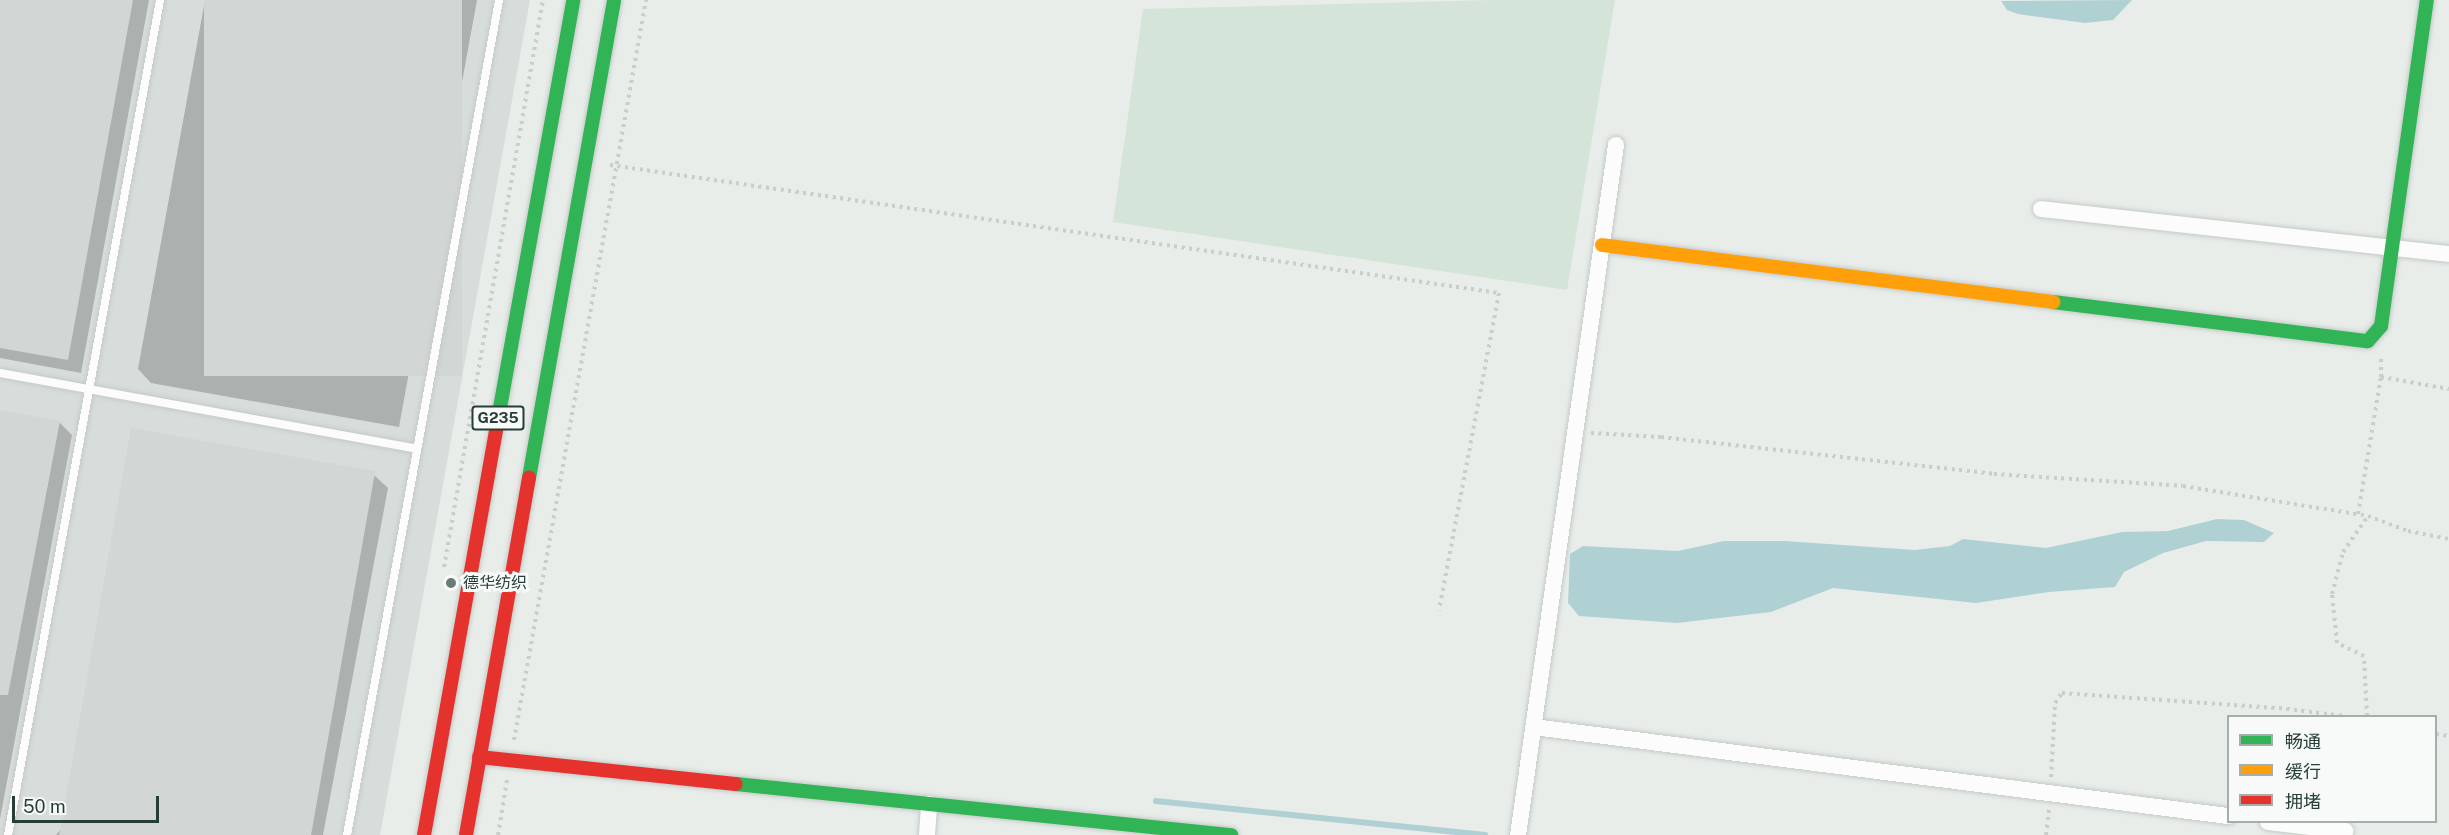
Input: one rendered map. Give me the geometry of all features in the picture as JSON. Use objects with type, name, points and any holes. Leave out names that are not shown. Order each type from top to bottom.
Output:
[{"type":"main road","name":"G235","points":[[424,835],[573,0]]},
{"type":"main road","name":"G235","points":[[466,835],[614,0]]},
{"type":"main road","points":[[1602,245],[2368,341],[2381,326],[2427,0]]},
{"type":"main road","points":[[479,757],[929,804],[1073,827],[1231,835]]},
{"type":"street","points":[[1518,835],[1616,145]]},
{"type":"street","points":[[2041,209],[2449,254]]},
{"type":"street","points":[[1534,727],[2227,816]]},
{"type":"street","points":[[927,835],[929,804]]},
{"type":"street","points":[[2279,823],[2345,829]]},
{"type":"lane","points":[[9,835],[160,0]]},
{"type":"lane","points":[[348,835],[499,0]]},
{"type":"lane","points":[[0,373],[417,449]]},
{"type":"path","points":[[442,576],[543,0]]},
{"type":"path","points":[[498,835],[646,0]]},
{"type":"path","points":[[585,161],[1498,293],[1439,610]]},
{"type":"path","points":[[2358,514],[2380,377],[2449,389]]},
{"type":"path","points":[[1576,432],[1661,436],[1994,474],[2183,486],[2358,514],[2408,531],[2449,539]]},
{"type":"path","points":[[2367,715],[2364,656],[2337,643],[2332,594],[2343,552],[2368,516]]},
{"type":"path","points":[[2046,835],[2055,703],[2062,693],[2279,708],[2330,715]]},
{"type":"shaded area","points":[[0,0],[530,0],[380,835],[0,835]]},
{"type":"green space","points":[[1492,0],[1615,0],[1567,290],[1113,222],[1143,9]]},
{"type":"water","points":[[2132,0],[2113,20],[2085,23],[2018,14],[2007,10],[2001,1]]},
{"type":"water","points":[[2217,519],[2244,520],[2274,533],[2264,542],[2206,541],[2163,553],[2124,572],[2115,587],[2049,592],[1976,603],[1833,588],[1771,612],[1677,623],[1579,616],[1568,603],[1570,554],[1583,546],[1678,551],[1724,541],[1785,541],[1915,550],[1950,546],[1963,539],[2046,548],[2122,532],[2168,531]]},
{"type":"building","points":[[0,0],[133,0],[68,360],[0,348]]},
{"type":"building","points":[[204,0],[462,0],[462,376],[204,376]]},
{"type":"building","points":[[0,410],[60,421],[8,695],[0,695]]},
{"type":"building","points":[[131,428],[375,471],[311,835],[59,835]]},
{"type":"waterway","points":[[1156,801],[1485,835]]},
{"type":"traffic: fast","points":[[496,430],[573,0]]},
{"type":"traffic: fast","points":[[529,478],[614,0]]},
{"type":"traffic: fast","points":[[2053,302],[2368,341],[2381,326],[2427,0]]},
{"type":"traffic: fast","points":[[736,784],[1231,835]]},
{"type":"traffic: slow","points":[[1602,245],[2053,302]]},
{"type":"traffic: jam","points":[[424,835],[496,430]]},
{"type":"traffic: jam","points":[[466,835],[529,478]]},
{"type":"traffic: jam","points":[[479,757],[736,784]]},
{"type":"place","name":"德华纺织","points":[[451,583]]}]
